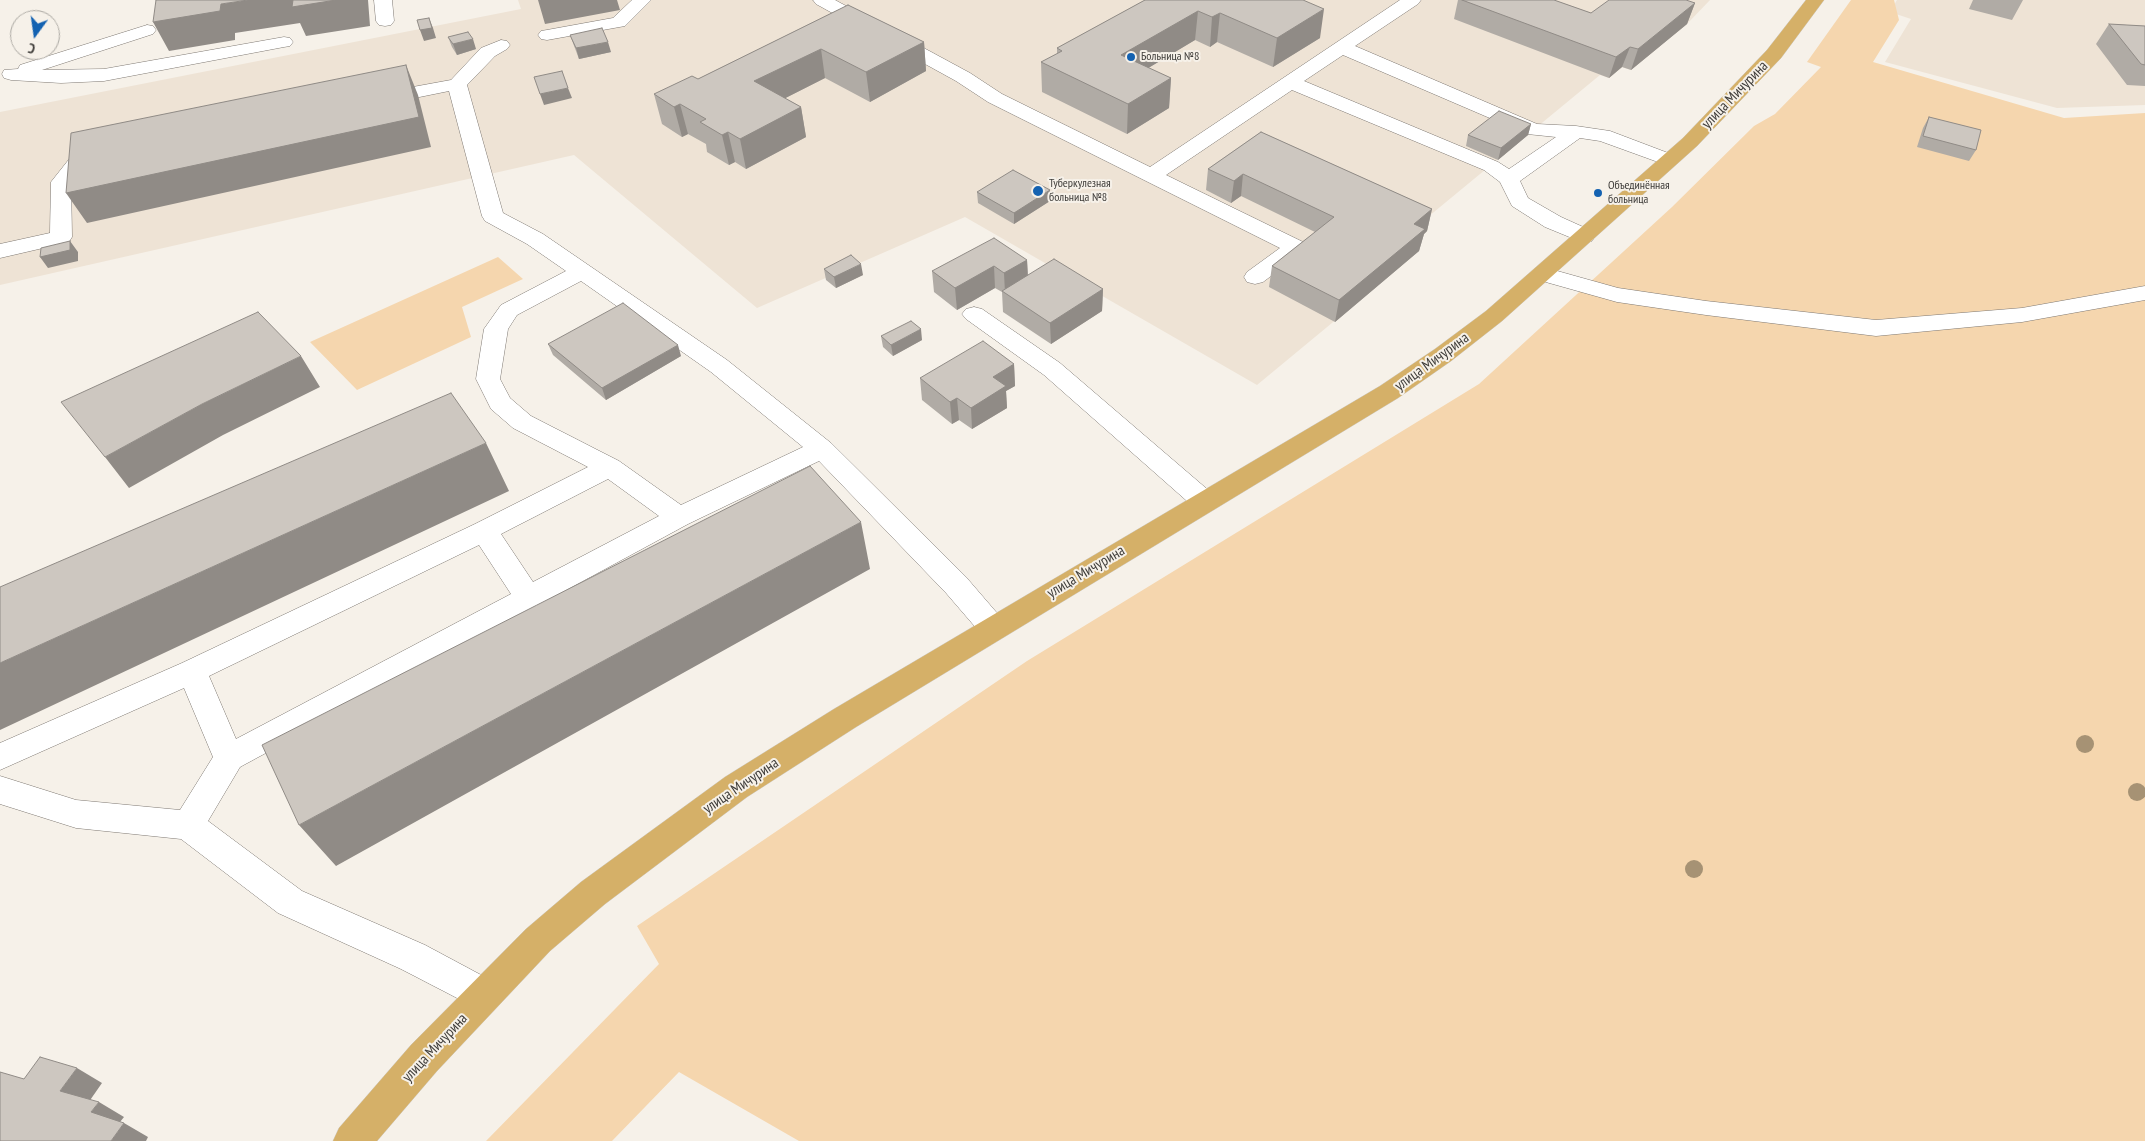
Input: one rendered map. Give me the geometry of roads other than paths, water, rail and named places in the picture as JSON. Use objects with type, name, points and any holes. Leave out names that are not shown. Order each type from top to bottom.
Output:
[{"type":"main road","name":"улица Мичурина","points":[[352,1141],[424,1058],[538,940],[593,893],[654,846],[736,787],[845,718],[1390,392],[1465,338],[1543,274],[1690,142],[1774,54],[1815,0]]},
{"type":"lane","points":[[383,0],[385,21]]},
{"type":"lane","points":[[547,35],[619,22],[642,0]]},
{"type":"lane","points":[[822,0],[963,77],[995,98],[1295,247],[1255,277]]},
{"type":"lane","points":[[1151,176],[1412,0]]},
{"type":"lane","points":[[147,67],[147,30],[157,12]]},
{"type":"lane","points":[[5,76],[147,30]]},
{"type":"lane","points":[[5,76],[61,77],[104,75],[284,42]]},
{"type":"lane","points":[[359,104],[457,84],[488,52],[501,45]]},
{"type":"lane","points":[[1341,47],[1534,130],[1603,135],[1669,160]]},
{"type":"lane","points":[[1290,82],[1491,166],[1509,179],[1519,202],[1584,236]]},
{"type":"lane","points":[[457,84],[493,216],[535,239],[719,366],[822,449],[956,585],[993,628]]},
{"type":"lane","points":[[1509,179],[1576,132]]},
{"type":"lane","points":[[0,251],[61,237],[61,182],[77,162],[116,154]]},
{"type":"lane","points":[[581,272],[509,310],[496,329],[488,379],[500,403],[522,422],[610,467],[678,518]]},
{"type":"lane","points":[[1543,274],[1617,295],[1706,308],[1876,328],[2022,315],[2145,293]]},
{"type":"lane","points":[[974,314],[1052,369],[1205,502]]},
{"type":"lane","points":[[188,825],[229,758],[678,518],[822,449]]},
{"type":"lane","points":[[0,757],[192,671],[484,531],[610,467]]},
{"type":"lane","points":[[484,531],[529,598]]},
{"type":"lane","points":[[192,671],[229,758]]},
{"type":"lane","points":[[0,790],[76,814],[188,825],[290,902],[413,957],[484,995]]},
{"type":"place","name":"Больница №8","points":[[1131,57]]},
{"type":"place","name":"Туберкулезная больница №8","points":[[1038,191]]},
{"type":"place","name":"Объединённая больница","points":[[1598,193]]}]
